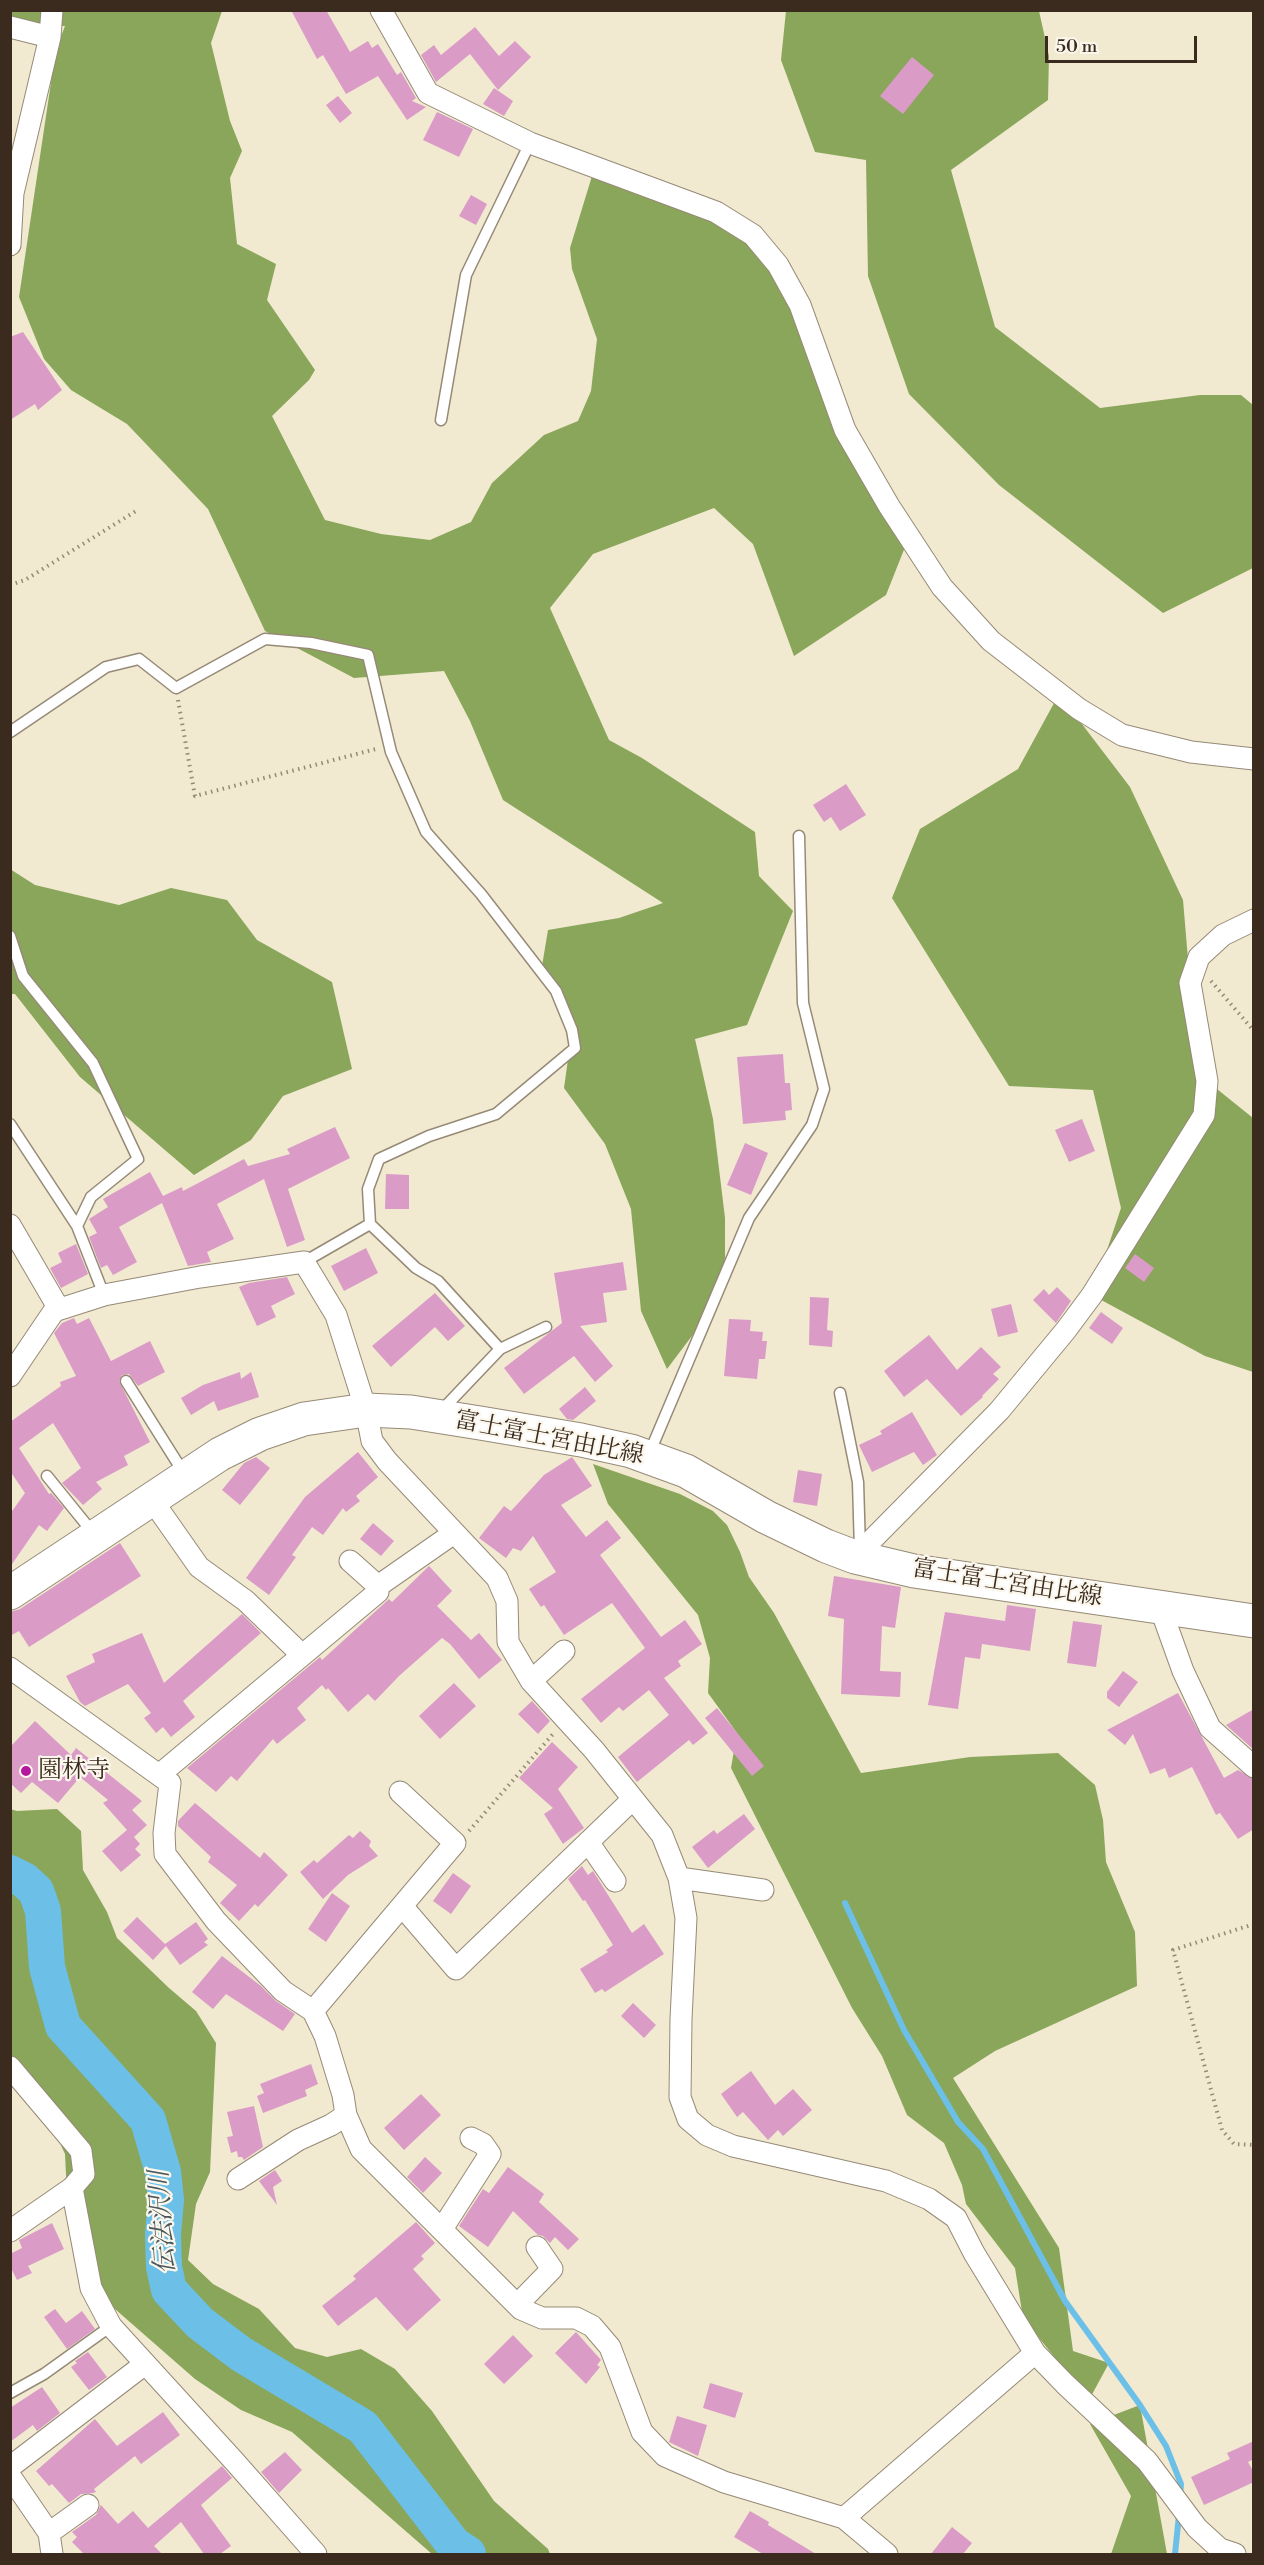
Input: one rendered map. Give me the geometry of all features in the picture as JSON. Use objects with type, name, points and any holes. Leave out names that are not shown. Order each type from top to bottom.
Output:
[{"type":"main road","name":"富士富士宮由比線","points":[[10,1593],[220,1454],[260,1434],[304,1419],[366,1410],[437,1416],[581,1440],[648,1457],[686,1471],[766,1517],[826,1546],[914,1571],[1254,1621]]},
{"type":"street","points":[[10,245],[12,192],[20,120],[50,38],[52,10]]},
{"type":"street","points":[[381,10],[428,93],[530,144],[716,212],[753,235],[778,265],[800,305],[845,430],[889,506],[942,587],[991,641],[1078,709],[1122,735],[1191,752],[1254,759]]},
{"type":"street","points":[[10,27],[50,38]]},
{"type":"street","points":[[858,1555],[999,1411],[1092,1295],[1204,1115],[1207,1081],[1190,983],[1199,957],[1223,934],[1254,920]]},
{"type":"street","points":[[10,1225],[59,1309]]},
{"type":"street","points":[[10,1376],[54,1311],[59,1309],[104,1295],[200,1277],[304,1262],[336,1314],[366,1410],[372,1441],[387,1461],[497,1578],[507,1601],[508,1642],[531,1681],[594,1750],[662,1835],[679,1878],[686,1918],[680,2097],[688,2119],[707,2135],[733,2146],[886,2181],[929,2199],[956,2218],[974,2253],[1035,2353],[1147,2461],[1197,2528],[1220,2549],[1235,2554]]},
{"type":"street","points":[[153,1500],[199,1567],[246,1601],[302,1655]]},
{"type":"street","points":[[378,1586],[454,1533]]},
{"type":"street","points":[[159,1775],[378,1592],[378,1586],[350,1561]]},
{"type":"street","points":[[1160,1607],[1183,1671],[1210,1728],[1254,1767]]},
{"type":"street","points":[[531,1681],[564,1651]]},
{"type":"street","points":[[10,1668],[170,1783],[164,1833],[165,1854],[216,1921],[283,1991],[313,2011],[325,2036],[343,2095],[346,2115],[361,2149],[521,2309],[542,2318],[576,2319],[592,2326],[610,2346],[642,2432],[665,2456],[724,2482],[844,2518],[887,2554]]},
{"type":"street","points":[[313,2011],[455,1843],[400,1792]]},
{"type":"street","points":[[402,1906],[456,1969],[633,1799]]},
{"type":"street","points":[[588,1842],[615,1881]]},
{"type":"street","points":[[679,1878],[763,1890]]},
{"type":"street","points":[[10,2067],[81,2151],[84,2174],[72,2188],[10,2231]]},
{"type":"street","points":[[238,2179],[298,2140],[331,2125],[346,2115]]},
{"type":"street","points":[[442,2229],[490,2154],[483,2144],[471,2138]]},
{"type":"street","points":[[72,2188],[91,2288],[111,2326],[316,2554]]},
{"type":"street","points":[[517,2305],[552,2269],[537,2247]]},
{"type":"street","points":[[844,2518],[1035,2353]]},
{"type":"street","points":[[10,2467],[146,2364]]},
{"type":"street","points":[[10,2476],[49,2533],[52,2554]]},
{"type":"street","points":[[49,2533],[88,2505]]},
{"type":"lane","points":[[441,420],[466,275],[530,144]]},
{"type":"lane","points":[[10,732],[106,667],[139,659],[176,688],[265,639],[311,643],[368,655],[390,746],[426,832],[481,894],[556,991],[572,1030],[576,1048],[496,1113],[429,1136],[378,1160],[368,1190],[370,1224],[416,1268],[438,1281],[500,1349]]},
{"type":"lane","points":[[648,1457],[749,1218],[812,1125],[824,1089],[803,1004],[799,836]]},
{"type":"lane","points":[[10,936],[23,976],[93,1063],[138,1160],[91,1197],[77,1226]]},
{"type":"lane","points":[[10,1124],[77,1226],[104,1295]]},
{"type":"lane","points":[[304,1262],[370,1224]]},
{"type":"lane","points":[[437,1416],[500,1349],[546,1327]]},
{"type":"lane","points":[[126,1381],[186,1477]]},
{"type":"lane","points":[[840,1393],[858,1482],[858,1555]]},
{"type":"lane","points":[[46,1476],[96,1537]]},
{"type":"lane","points":[[10,2393],[44,2374],[111,2326]]},
{"type":"path","points":[[10,585],[25,580],[136,510]]},
{"type":"path","points":[[176,688],[195,796],[390,746]]},
{"type":"path","points":[[1197,964],[1254,1031]]},
{"type":"path","points":[[455,1843],[469,1832],[565,1720]]},
{"type":"path","points":[[1254,1924],[1173,1950],[1222,2130],[1234,2144],[1254,2145]]},
{"type":"green space","points":[[10,11],[222,11],[211,43],[230,121],[242,151],[230,178],[237,244],[276,264],[267,300],[315,370],[309,380],[272,416],[325,520],[381,534],[430,540],[471,522],[492,483],[544,435],[578,421],[591,391],[597,339],[572,269],[570,248],[592,176],[740,227],[805,320],[843,422],[909,537],[886,595],[794,656],[753,544],[714,508],[593,554],[550,608],[609,740],[642,758],[755,832],[759,876],[793,911],[747,1025],[695,1039],[713,1119],[725,1218],[725,1258],[716,1304],[667,1369],[641,1311],[631,1209],[605,1144],[564,1088],[573,1024],[541,972],[548,930],[619,918],[663,903],[503,800],[470,721],[444,671],[354,678],[265,631],[208,509],[127,424],[71,390],[44,359],[19,297],[56,49],[65,26],[21,25],[11,22]]},
{"type":"green space","points":[[786,11],[1039,11],[1049,56],[1048,100],[951,170],[995,327],[1100,408],[1200,395],[1241,395],[1253,405],[1253,568],[1163,613],[999,485],[909,394],[868,276],[866,160],[815,152],[781,60]]},
{"type":"green space","points":[[1059,694],[1130,787],[1183,900],[1190,983],[1207,1081],[1253,1118],[1253,1372],[1205,1356],[1092,1295],[1121,1208],[1093,1090],[1009,1086],[892,898],[920,829],[1018,769]]},
{"type":"green space","points":[[10,869],[35,885],[119,905],[171,888],[227,900],[257,940],[332,982],[352,1069],[283,1096],[251,1140],[194,1175],[80,1077],[15,994],[11,994]]},
{"type":"green space","points":[[593,1464],[680,1494],[713,1511],[727,1525],[749,1577],[774,1613],[861,1773],[970,1757],[1058,1753],[1095,1785],[1103,1820],[1106,1862],[1135,1932],[1137,1986],[995,2051],[953,2078],[1059,2248],[1073,2351],[1109,2363],[1089,2400],[1023,2318],[1015,2268],[966,2204],[962,2185],[944,2143],[907,2115],[882,2056],[852,2008],[731,1768],[737,1733],[708,1693],[710,1658],[698,1615],[608,1504]]},
{"type":"green space","points":[[10,1809],[17,1811],[57,1809],[81,1831],[83,1870],[107,1912],[117,1938],[196,2011],[216,2043],[210,2172],[196,2204],[188,2260],[213,2284],[259,2309],[295,2348],[327,2357],[361,2349],[395,2369],[432,2411],[494,2501],[548,2549],[550,2554],[432,2554],[292,2432],[241,2410],[195,2379],[91,2288],[68,2214],[65,2154],[43,2106],[11,2067]]},
{"type":"green space","points":[[1140,2405],[1167,2554],[1111,2554],[1131,2496],[1090,2424]]},
{"type":"building","points":[[291,10],[326,10],[350,52],[368,41],[372,48],[378,44],[397,75],[401,72],[416,98],[412,101],[426,107],[407,120],[378,76],[346,94],[323,55],[317,59]]},
{"type":"building","points":[[475,27],[499,56],[515,41],[531,57],[498,90],[470,54],[436,82],[421,55],[434,45],[441,55]]},
{"type":"building","points":[[912,57],[934,75],[903,114],[880,96]]},
{"type":"building","points":[[494,88],[513,101],[504,116],[483,104]]},
{"type":"building","points":[[338,96],[352,113],[340,123],[326,105]]},
{"type":"building","points":[[437,112],[473,129],[459,157],[423,140]]},
{"type":"building","points":[[471,195],[487,204],[476,225],[459,216]]},
{"type":"building","points":[[23,332],[62,390],[38,410],[35,404],[10,420],[10,337]]},
{"type":"building","points":[[846,784],[866,815],[840,831],[831,817],[824,822],[813,805]]},
{"type":"building","points":[[783,1054],[785,1083],[790,1083],[792,1110],[785,1111],[786,1120],[743,1124],[737,1057]]},
{"type":"building","points":[[1082,1119],[1095,1151],[1069,1162],[1055,1130]]},
{"type":"building","points":[[335,1127],[350,1158],[288,1189],[305,1240],[287,1247],[264,1179],[217,1204],[234,1239],[207,1252],[211,1262],[188,1266],[162,1203],[119,1227],[137,1262],[113,1275],[107,1265],[101,1268],[89,1237],[97,1233],[89,1219],[108,1207],[103,1199],[150,1172],[163,1196],[182,1187],[183,1191],[244,1159],[248,1166],[290,1154],[287,1149]]},
{"type":"building","points":[[745,1143],[768,1153],[751,1195],[727,1185]]},
{"type":"building","points":[[386,1174],[409,1175],[409,1209],[385,1209]]},
{"type":"building","points":[[76,1244],[88,1274],[61,1288],[50,1268],[62,1262],[58,1253]]},
{"type":"building","points":[[366,1248],[378,1273],[344,1291],[331,1266]]},
{"type":"building","points":[[1135,1254],[1154,1268],[1144,1282],[1125,1268]]},
{"type":"building","points":[[623,1262],[627,1290],[603,1293],[607,1322],[580,1326],[613,1366],[595,1382],[574,1356],[524,1394],[504,1368],[562,1323],[554,1273]]},
{"type":"building","points":[[287,1277],[295,1294],[271,1306],[276,1317],[257,1326],[239,1287],[249,1283]]},
{"type":"building","points":[[1057,1287],[1071,1301],[1056,1323],[1033,1300],[1044,1289],[1049,1295]]},
{"type":"building","points":[[435,1293],[465,1326],[448,1341],[435,1327],[391,1367],[372,1346]]},
{"type":"building","points":[[810,1297],[829,1298],[827,1330],[833,1331],[832,1347],[809,1345]]},
{"type":"building","points":[[1011,1304],[1018,1332],[998,1337],[991,1309]]},
{"type":"building","points":[[1101,1312],[1123,1328],[1112,1344],[1089,1328]]},
{"type":"building","points":[[74,1318],[77,1324],[89,1318],[111,1361],[150,1341],[165,1372],[138,1386],[129,1374],[122,1375],[119,1381],[150,1442],[124,1456],[128,1465],[96,1482],[102,1489],[83,1505],[62,1483],[81,1468],[53,1423],[19,1448],[49,1494],[51,1493],[64,1508],[47,1531],[39,1525],[10,1567],[10,1514],[25,1493],[10,1471],[10,1422],[61,1386],[60,1382],[76,1376],[54,1333],[62,1323]]},
{"type":"building","points":[[729,1319],[751,1320],[750,1331],[763,1332],[762,1341],[767,1341],[765,1359],[759,1359],[757,1379],[724,1376]]},
{"type":"building","points":[[929,1335],[957,1370],[981,1347],[1001,1367],[993,1374],[999,1379],[961,1416],[927,1379],[904,1397],[884,1371]]},
{"type":"building","points":[[240,1372],[241,1379],[251,1372],[259,1397],[218,1411],[214,1401],[191,1415],[181,1398],[203,1385]]},
{"type":"building","points":[[585,1387],[596,1401],[573,1420],[567,1419],[559,1409]]},
{"type":"building","points":[[912,1412],[937,1455],[923,1465],[914,1452],[872,1472],[859,1445],[882,1434],[880,1431]]},
{"type":"building","points":[[358,1452],[378,1477],[356,1496],[360,1501],[346,1512],[343,1508],[323,1535],[312,1527],[292,1555],[296,1557],[269,1595],[246,1578],[305,1497]]},
{"type":"building","points":[[256,1457],[270,1468],[240,1505],[222,1490],[244,1463]]},
{"type":"building","points":[[572,1457],[592,1486],[561,1505],[586,1537],[607,1520],[621,1538],[600,1555],[661,1637],[685,1620],[702,1644],[678,1661],[681,1666],[664,1678],[708,1733],[693,1745],[689,1740],[637,1782],[618,1757],[669,1715],[649,1690],[623,1711],[619,1707],[601,1723],[581,1699],[645,1648],[612,1603],[564,1635],[544,1605],[541,1607],[529,1589],[556,1572],[533,1536],[521,1551],[513,1548],[506,1558],[479,1538],[504,1506],[511,1511],[544,1475]]},
{"type":"building","points":[[798,1470],[822,1474],[817,1506],[793,1502]]},
{"type":"building","points":[[373,1523],[394,1541],[381,1556],[360,1539]]},
{"type":"building","points":[[120,1543],[141,1576],[29,1647],[19,1631],[10,1636],[10,1612],[20,1609]]},
{"type":"building","points":[[429,1566],[452,1591],[437,1606],[471,1640],[479,1633],[502,1660],[479,1679],[450,1644],[442,1638],[375,1701],[368,1694],[348,1712],[328,1688],[326,1690],[322,1685],[297,1708],[306,1720],[277,1744],[273,1739],[237,1781],[231,1776],[216,1792],[187,1768],[320,1657],[322,1660],[389,1599],[392,1602]]},
{"type":"building","points":[[834,1576],[901,1587],[895,1628],[882,1626],[880,1671],[901,1672],[900,1697],[841,1694],[844,1619],[828,1616]]},
{"type":"building","points":[[1007,1605],[1036,1609],[1030,1651],[982,1644],[980,1659],[965,1657],[958,1709],[928,1705],[945,1612],[1005,1621]]},
{"type":"building","points":[[242,1614],[261,1633],[183,1701],[195,1717],[171,1737],[163,1727],[156,1733],[144,1718],[151,1713],[128,1684],[85,1706],[80,1702],[66,1676],[95,1662],[92,1654],[142,1633],[164,1683]]},
{"type":"building","points":[[1073,1621],[1102,1625],[1096,1667],[1067,1663]]},
{"type":"building","points":[[1123,1671],[1138,1682],[1119,1707],[1107,1698],[1107,1692]]},
{"type":"building","points":[[454,1683],[476,1706],[440,1739],[419,1716]]},
{"type":"building","points":[[1178,1693],[1224,1778],[1238,1770],[1254,1779],[1254,1829],[1238,1839],[1220,1813],[1216,1815],[1192,1767],[1169,1778],[1165,1768],[1150,1774],[1133,1734],[1125,1745],[1107,1730]]},
{"type":"building","points":[[532,1701],[550,1721],[538,1734],[518,1714]]},
{"type":"building","points":[[717,1708],[764,1766],[752,1776],[705,1718]]},
{"type":"building","points":[[1254,1709],[1254,1750],[1226,1725]]},
{"type":"building","points":[[35,1721],[71,1755],[76,1748],[142,1801],[132,1810],[147,1825],[134,1837],[140,1844],[135,1849],[141,1855],[121,1872],[102,1851],[127,1830],[103,1803],[108,1800],[80,1777],[58,1803],[32,1782],[21,1793],[10,1783],[10,1747]]},
{"type":"building","points":[[552,1742],[578,1767],[558,1789],[584,1828],[563,1844],[544,1814],[553,1808],[519,1778]]},
{"type":"building","points":[[195,1803],[260,1858],[264,1852],[288,1875],[258,1907],[255,1904],[239,1921],[220,1903],[237,1885],[208,1862],[211,1857],[178,1826],[178,1821]]},
{"type":"building","points":[[744,1814],[755,1829],[708,1868],[692,1847],[714,1830],[717,1834]]},
{"type":"building","points":[[360,1831],[371,1841],[369,1846],[378,1856],[348,1875],[323,1899],[300,1872],[314,1860],[317,1863],[349,1835],[353,1838]]},
{"type":"building","points":[[582,1866],[588,1875],[593,1871],[632,1933],[644,1924],[664,1954],[605,1992],[602,1989],[595,1993],[580,1969],[608,1952],[606,1950],[613,1945],[585,1900],[583,1901],[568,1879]]},
{"type":"building","points":[[453,1873],[471,1886],[451,1914],[433,1901]]},
{"type":"building","points":[[332,1893],[350,1906],[326,1942],[308,1929]]},
{"type":"building","points":[[137,1917],[165,1944],[196,1922],[208,1939],[204,1942],[208,1945],[180,1965],[166,1946],[153,1960],[123,1931]]},
{"type":"building","points":[[222,1956],[295,2014],[283,2031],[226,1994],[213,2009],[192,1992]]},
{"type":"building","points":[[633,2003],[656,2025],[644,2038],[621,2016]]},
{"type":"building","points":[[311,2064],[318,2084],[305,2090],[307,2096],[263,2113],[257,2096],[264,2093],[260,2084]]},
{"type":"building","points":[[751,2071],[775,2105],[793,2089],[812,2110],[783,2136],[778,2130],[768,2140],[743,2112],[737,2117],[721,2094]]},
{"type":"building","points":[[421,2094],[441,2115],[404,2150],[384,2128]]},
{"type":"building","points":[[254,2106],[263,2147],[244,2160],[238,2157],[237,2151],[231,2153],[227,2137],[233,2136],[227,2112]]},
{"type":"building","points":[[425,2157],[442,2173],[423,2193],[407,2177]]},
{"type":"building","points":[[508,2167],[544,2194],[539,2202],[579,2239],[568,2250],[555,2237],[550,2243],[543,2236],[538,2235],[513,2211],[488,2247],[459,2226],[483,2189],[489,2193]]},
{"type":"building","points":[[275,2170],[282,2181],[273,2187],[277,2205],[259,2181]]},
{"type":"building","points":[[416,2222],[435,2243],[421,2256],[424,2259],[413,2269],[441,2300],[407,2331],[376,2297],[338,2326],[322,2306],[356,2279],[353,2276]]},
{"type":"building","points":[[52,2223],[64,2249],[28,2266],[32,2273],[17,2280],[10,2266],[10,2254],[22,2248],[19,2240]]},
{"type":"building","points":[[55,2309],[66,2323],[82,2311],[95,2329],[67,2349],[44,2317]]},
{"type":"building","points":[[576,2332],[601,2360],[597,2365],[600,2367],[586,2384],[555,2353]]},
{"type":"building","points":[[513,2335],[533,2356],[504,2384],[484,2364]]},
{"type":"building","points":[[88,2352],[107,2377],[89,2390],[71,2367],[77,2363],[75,2361]]},
{"type":"building","points":[[710,2383],[743,2393],[735,2418],[703,2408]]},
{"type":"building","points":[[42,2387],[60,2413],[37,2431],[33,2425],[10,2442],[10,2408]]},
{"type":"building","points":[[163,2412],[180,2435],[141,2464],[135,2456],[94,2489],[96,2492],[81,2494],[69,2503],[52,2484],[49,2486],[36,2471],[95,2419],[117,2446]]},
{"type":"building","points":[[677,2416],[707,2425],[698,2456],[669,2442]]},
{"type":"building","points":[[1254,2441],[1254,2459],[1248,2462],[1254,2473],[1254,2482],[1204,2505],[1191,2477],[1230,2459],[1227,2453]]},
{"type":"building","points":[[285,2452],[302,2470],[279,2493],[261,2472]]},
{"type":"building","points":[[222,2466],[232,2478],[201,2505],[231,2546],[220,2554],[204,2554],[181,2522],[154,2546],[162,2554],[84,2554],[72,2542],[77,2537],[72,2532],[96,2515],[101,2505],[118,2524],[133,2511],[148,2528]]},
{"type":"building","points":[[750,2511],[769,2522],[768,2525],[816,2554],[763,2554],[734,2537]]},
{"type":"building","points":[[952,2527],[972,2543],[963,2554],[931,2554]]},
{"type":"waterway","name":"伝法沢川","points":[[10,1873],[24,1880],[36,1891],[43,1911],[47,1967],[63,2026],[148,2120],[163,2172],[166,2200],[163,2234],[164,2267],[169,2290],[200,2323],[241,2354],[363,2427],[454,2545],[468,2554]]},
{"type":"waterway","points":[[845,1903],[904,2030],[958,2122],[983,2149],[1065,2301],[1140,2405],[1166,2446],[1181,2484],[1180,2496]]},
{"type":"waterway","points":[[1175,2554],[1179,2515]]},
{"type":"place","name":"園林寺","points":[[26,1771]]}]
